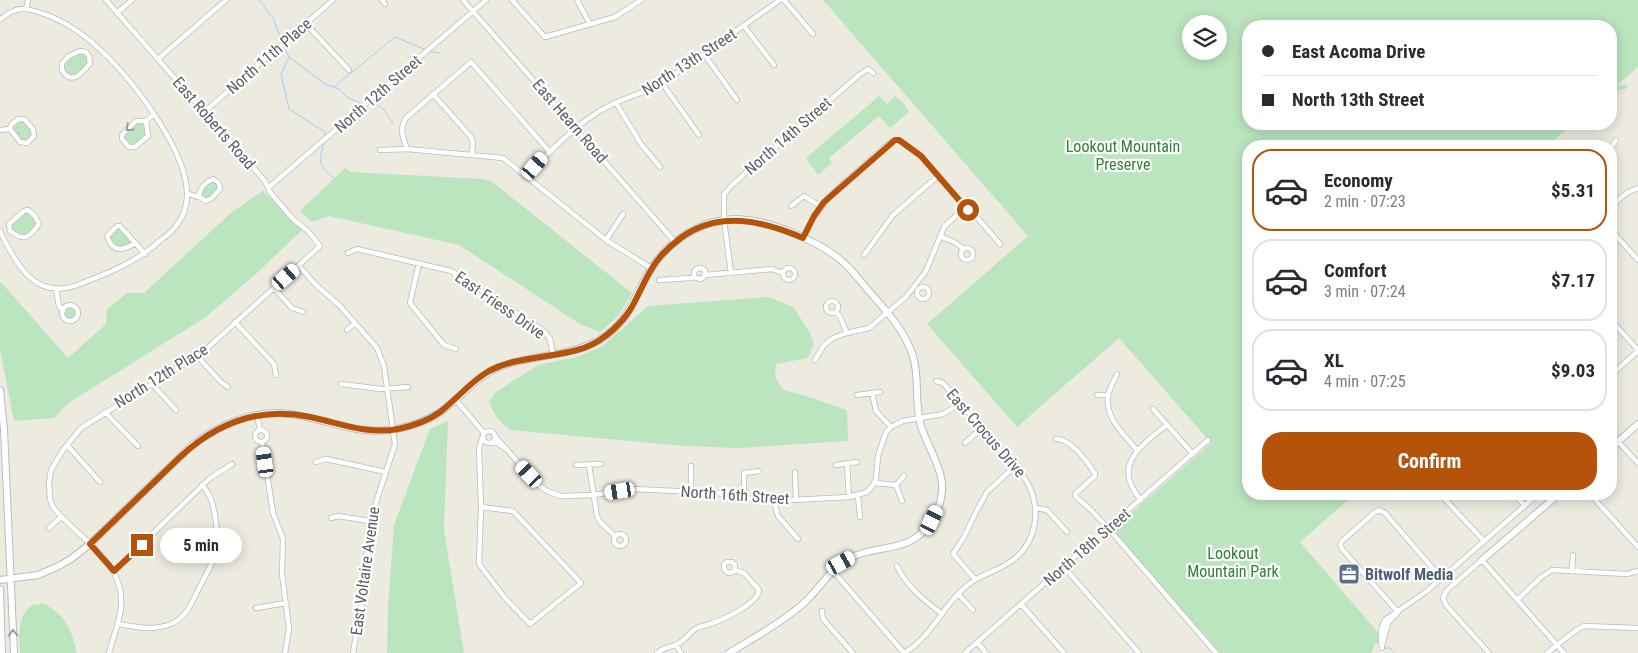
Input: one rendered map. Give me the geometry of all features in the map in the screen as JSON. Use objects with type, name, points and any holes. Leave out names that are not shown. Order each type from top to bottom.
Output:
[{"type":"street","points":[[26,9],[28,0]]},
{"type":"street","name":"East Roberts Road","points":[[106,0],[265,181],[270,192],[289,214],[304,226],[320,246]]},
{"type":"street","points":[[117,13],[132,0]]},
{"type":"street","points":[[158,59],[226,0]]},
{"type":"street","name":"North 11th Place","points":[[204,112],[333,0]]},
{"type":"street","name":"East Hearn Road","points":[[463,0],[675,242]]},
{"type":"street","name":"North 12th Street","points":[[268,188],[486,0]]},
{"type":"street","points":[[512,0],[545,37],[615,17],[640,0]]},
{"type":"street","points":[[578,0],[590,24]]},
{"type":"street","name":"North 13th Street","points":[[527,176],[550,151],[599,111],[643,94],[662,83],[780,0]]},
{"type":"street","points":[[784,0],[813,34]]},
{"type":"street","points":[[0,20],[7,13],[18,9],[26,9],[41,13],[77,30],[94,44],[114,63],[154,114],[175,150],[188,194],[178,225],[145,254],[118,269],[68,289],[44,286],[28,278],[7,247],[1,233],[10,231]]},
{"type":"street","points":[[306,24],[349,70]]},
{"type":"street","points":[[744,26],[774,65]]},
{"type":"street","points":[[86,52],[90,60],[87,67],[78,77],[73,78],[64,75],[61,67],[62,63],[75,53],[86,52],[94,44]]},
{"type":"street","points":[[704,54],[737,100]]},
{"type":"street","points":[[407,149],[402,135],[403,123],[471,62],[550,151]]},
{"type":"street","name":"North 14th Street","points":[[724,220],[724,194],[733,184],[859,75],[868,68],[873,73]]},
{"type":"street","points":[[662,83],[699,135]]},
{"type":"street","points":[[434,94],[468,132],[473,143],[472,154]]},
{"type":"street","points":[[616,103],[641,144],[660,168]]},
{"type":"street","points":[[146,121],[148,136],[136,148],[129,147],[122,139],[122,135],[136,121],[146,121],[154,114]]},
{"type":"street","points":[[18,119],[24,119],[33,129],[34,136],[30,142],[24,144],[20,142],[10,129],[11,125],[18,119]]},
{"type":"street","points":[[0,130],[10,129]]},
{"type":"street","points":[[803,238],[820,206],[842,184],[895,140],[899,140],[917,152],[959,200],[963,209],[975,215],[1000,244]]},
{"type":"street","points":[[380,150],[407,149],[503,158],[606,240],[651,268]]},
{"type":"street","points":[[864,255],[893,215],[938,176]]},
{"type":"street","points":[[188,194],[199,197],[202,200],[209,200],[220,189],[219,182],[214,179],[208,182],[201,188],[199,197]]},
{"type":"street","points":[[1617,201],[1628,192],[1638,188]]},
{"type":"street","points":[[791,206],[804,196],[820,206]]},
{"type":"street","points":[[815,360],[824,345],[834,338],[847,333],[869,328],[917,288],[944,227],[963,209]]},
{"type":"street","points":[[28,210],[38,220],[37,226],[23,239],[18,238],[10,231],[9,224],[24,211],[28,210]]},
{"type":"street","points":[[606,240],[622,214]]},
{"type":"street","points":[[0,580],[38,575],[57,567],[77,555],[198,441],[225,425],[257,415],[290,414],[309,416],[354,429],[372,431],[393,430],[438,413],[477,380],[497,368],[516,361],[579,350],[596,342],[614,329],[630,309],[651,268],[675,242],[698,228],[724,220],[736,219],[759,222],[778,228],[803,238],[834,255],[888,313],[904,336],[915,362],[918,381],[917,410],[919,419],[940,470],[943,486],[939,507],[932,520],[918,536],[897,547],[855,556],[841,563],[810,597],[786,618],[729,653]]},
{"type":"street","points":[[724,220],[731,274]]},
{"type":"street","points":[[136,243],[123,250],[119,250],[113,246],[107,236],[117,226],[120,226],[136,243],[145,254]]},
{"type":"street","points":[[940,236],[956,243],[963,250]]},
{"type":"street","points":[[1617,237],[1638,260]]},
{"type":"street","name":"North 12th Place","points":[[61,517],[53,507],[50,498],[49,483],[51,470],[56,459],[82,428],[197,356],[320,246]]},
{"type":"street","name":"East Friess Drive","points":[[348,253],[357,249],[451,271],[545,332],[550,339],[553,355]]},
{"type":"street","points":[[419,263],[410,303],[444,345],[456,349]]},
{"type":"street","name":"East Voltaire Avenue","points":[[299,266],[316,285],[340,306],[377,348],[382,358],[393,430],[395,449],[370,521],[363,594],[353,653]]},
{"type":"street","points":[[694,276],[694,272],[698,268],[704,269],[705,275]]},
{"type":"street","points":[[659,280],[690,278],[694,276],[701,279],[705,275],[772,269],[783,273]]},
{"type":"street","points":[[274,288],[292,308],[304,312]]},
{"type":"street","points":[[56,289],[58,306],[63,311]]},
{"type":"street","points":[[836,312],[847,333]]},
{"type":"street","points":[[235,322],[274,364],[276,375]]},
{"type":"street","points":[[347,330],[355,323]]},
{"type":"street","points":[[1617,327],[1638,351],[1617,370]]},
{"type":"street","points":[[197,356],[200,362],[228,387]]},
{"type":"street","points":[[1117,374],[1108,395],[1110,414],[1115,424],[1137,450]]},
{"type":"street","name":"East Crocus Drive","points":[[936,381],[943,383],[1015,466],[1032,490],[1036,508]]},
{"type":"street","points":[[152,384],[176,410]]},
{"type":"street","points":[[341,384],[387,389],[408,387]]},
{"type":"street","points":[[0,390],[4,429],[14,653]]},
{"type":"street","points":[[857,395],[880,392]]},
{"type":"street","points":[[872,393],[876,411],[890,428]]},
{"type":"street","points":[[1097,394],[1108,395]]},
{"type":"street","points":[[455,399],[483,435],[485,442],[490,443]]},
{"type":"street","points":[[860,517],[858,496],[867,492],[875,483],[878,456],[886,432],[904,421],[943,414],[960,404]]},
{"type":"street","points":[[1154,409],[1193,454]]},
{"type":"street","points":[[105,412],[138,446]]},
{"type":"street","points":[[257,415],[260,430]]},
{"type":"street","points":[[1638,424],[1618,441],[1638,463]]},
{"type":"street","points":[[1141,500],[1133,491],[1128,481],[1130,466],[1137,450],[1167,425]]},
{"type":"street","points":[[965,443],[982,428]]},
{"type":"street","points":[[260,430],[264,431],[267,435],[266,439],[262,442]]},
{"type":"street","points":[[260,430],[256,432],[255,437],[258,441],[262,442]]},
{"type":"street","points":[[480,451],[486,444],[494,440],[494,435],[490,431],[483,435],[480,451],[479,564],[505,598],[530,624],[581,583],[514,511],[481,507]]},
{"type":"street","name":"North 16th Street","points":[[494,435],[538,485],[549,492],[561,496],[593,495],[634,489],[717,493],[774,501],[858,496]]},
{"type":"street","points":[[1056,439],[1069,442],[1095,474],[1075,494],[1076,497],[1108,528],[1216,653]]},
{"type":"street","name":"North 18th Street","points":[[965,653],[1208,440]]},
{"type":"street","points":[[262,442],[273,513],[283,539],[282,574],[289,629],[285,653]]},
{"type":"street","name":"North 16th Street","points":[[490,443],[497,443],[505,448]]},
{"type":"street","points":[[67,445],[100,482]]},
{"type":"street","points":[[316,462],[326,459],[386,472]]},
{"type":"street","points":[[836,464],[857,462]]},
{"type":"street","points":[[847,463],[849,497]]},
{"type":"street","points":[[114,571],[202,485],[232,464]]},
{"type":"street","points":[[576,465],[602,464]]},
{"type":"street","points":[[589,465],[597,516],[600,522],[615,536]]},
{"type":"street","points":[[691,466],[692,492]]},
{"type":"street","points":[[975,579],[953,554],[987,492],[1015,466]]},
{"type":"street","points":[[744,498],[744,473],[759,472]]},
{"type":"street","points":[[795,472],[796,500]]},
{"type":"street","points":[[896,485],[904,476]]},
{"type":"street","points":[[875,483],[896,485]]},
{"type":"street","points":[[118,624],[137,627],[161,627],[176,621],[190,606],[213,562],[218,547],[218,532],[213,502],[202,485]]},
{"type":"street","points":[[896,485],[902,500]]},
{"type":"street","points":[[1446,500],[1484,541]]},
{"type":"street","points":[[1520,500],[1525,506]]},
{"type":"street","points":[[1377,653],[1382,648],[1380,639],[1382,626],[1389,616],[1427,592],[1532,500]]},
{"type":"street","points":[[1489,653],[1446,604],[1443,598],[1447,590],[1552,500]]},
{"type":"street","points":[[1595,500],[1638,547]]},
{"type":"street","points":[[774,501],[778,516],[798,539]]},
{"type":"street","points":[[833,571],[904,653],[924,637],[958,594],[975,579],[1010,562],[1023,550],[1034,526],[1036,508],[1047,510],[1067,532]]},
{"type":"street","points":[[1398,612],[1342,550],[1340,545],[1342,541],[1379,510],[1385,514],[1442,579]]},
{"type":"street","points":[[331,518],[338,516],[370,521]]},
{"type":"street","points":[[49,528],[61,517],[90,544],[114,571],[121,592],[121,609],[109,653]]},
{"type":"street","points":[[1572,571],[1573,555]]},
{"type":"street","points":[[1482,560],[1564,653]]},
{"type":"street","points":[[898,566],[908,584],[920,597],[942,614]]},
{"type":"street","points":[[1064,567],[1139,653]]},
{"type":"street","points":[[657,653],[664,647],[676,645],[684,640],[692,631],[738,611],[757,597],[759,590],[744,573],[735,570]]},
{"type":"street","points":[[1517,600],[1540,578],[1552,570],[1627,574],[1638,571]]},
{"type":"street","points":[[0,590],[2,653]]},
{"type":"street","points":[[958,594],[973,610]]},
{"type":"street","points":[[256,608],[287,603]]},
{"type":"street","points":[[1021,604],[1064,653]]},
{"type":"street","points":[[822,611],[824,619],[853,653]]},
{"type":"street","points":[[1547,653],[1584,626],[1638,628]]},
{"type":"street","points":[[977,642],[986,653]]},
{"type":"street","points":[[676,645],[681,653]]},
{"type":"green space","name":"Lookout Mountain Preserve","points":[[823,0],[1638,0],[1638,67],[1617,85],[1617,20],[1242,20],[1242,130],[1566,130],[1554,140],[1242,140],[1242,500],[1348,500],[1300,542],[1380,635],[1380,642],[1375,644],[1371,653],[1220,653],[1114,532],[1115,527],[1211,443],[1119,338],[1017,427],[927,324],[1028,236]]},
{"type":"green space","points":[[83,51],[90,60],[78,77],[64,75],[62,63],[69,56]]},
{"type":"green space","name":"Lookout Mountain Preserve","points":[[1628,85],[1626,89],[1617,90],[1617,86]]},
{"type":"green space","points":[[879,96],[887,104],[895,96],[905,105],[909,112],[890,128],[879,116],[829,158],[832,163],[818,175],[806,158]]},
{"type":"green space","points":[[21,119],[34,133],[24,144],[14,135],[11,125]]},
{"type":"green space","points":[[136,121],[146,121],[148,136],[135,147],[129,147],[122,135]]},
{"type":"green space","points":[[345,168],[351,172],[491,181],[632,293],[618,316],[600,332],[580,324],[459,245],[329,216],[312,222],[300,211]]},
{"type":"green space","points":[[213,179],[220,186],[212,198],[202,200],[199,191]]},
{"type":"green space","points":[[263,191],[302,230],[257,273],[206,317],[67,404],[54,418],[14,421],[0,350],[0,281],[68,358],[106,324],[107,309],[127,293],[144,293],[232,212]]},
{"type":"green space","points":[[28,210],[39,224],[23,239],[10,231],[9,224]]},
{"type":"green space","points":[[117,226],[136,243],[123,250],[113,246],[107,235]]},
{"type":"green space","points":[[769,297],[793,307],[809,331],[814,344],[808,358],[776,364],[775,377],[783,390],[847,410],[848,441],[739,448],[684,446],[510,430],[497,418],[489,402],[496,392],[538,365],[577,357],[603,346],[648,306]]},
{"type":"green space","points":[[67,306],[73,306],[77,313],[73,320],[67,320],[63,316],[63,310]]},
{"type":"green space","points":[[448,421],[444,530],[464,653],[387,653],[388,607],[394,525],[430,429]]},
{"type":"green space","points":[[45,604],[67,624],[77,653],[20,653],[20,627],[24,614],[33,605]]},
{"type":"waterway","points":[[259,0],[273,18],[282,42]]},
{"type":"waterway","points":[[335,86],[395,37],[426,50]]},
{"type":"waterway","points":[[283,46],[289,57],[281,74],[289,109],[325,132],[325,136]]},
{"type":"waterway","points":[[429,51],[439,53]]},
{"type":"waterway","points":[[289,57],[325,84],[339,89],[347,97],[362,104]]},
{"type":"waterway","points":[[369,104],[380,107],[393,123]]},
{"type":"waterway","points":[[324,143],[321,163],[325,170],[334,178]]},
{"type":"waterway","points":[[1383,648],[1390,648],[1394,653]]},
{"type":"place","name":"Bitwolf Media","points":[[1349,574]]},
{"type":"route","points":[[142,545],[114,571],[90,544],[192,446],[213,431],[249,417],[272,413],[309,416],[354,429],[372,431],[401,429],[423,420],[438,413],[477,380],[497,368],[516,361],[579,350],[609,333],[630,309],[651,268],[662,254],[675,242],[698,228],[715,222],[736,219],[759,222],[803,238],[820,206],[842,184],[892,141],[899,140],[917,152],[959,200],[963,209],[968,210]]},
{"type":"park label","name":"Lookout Mountain Park","points":[[1233,562]]}]
